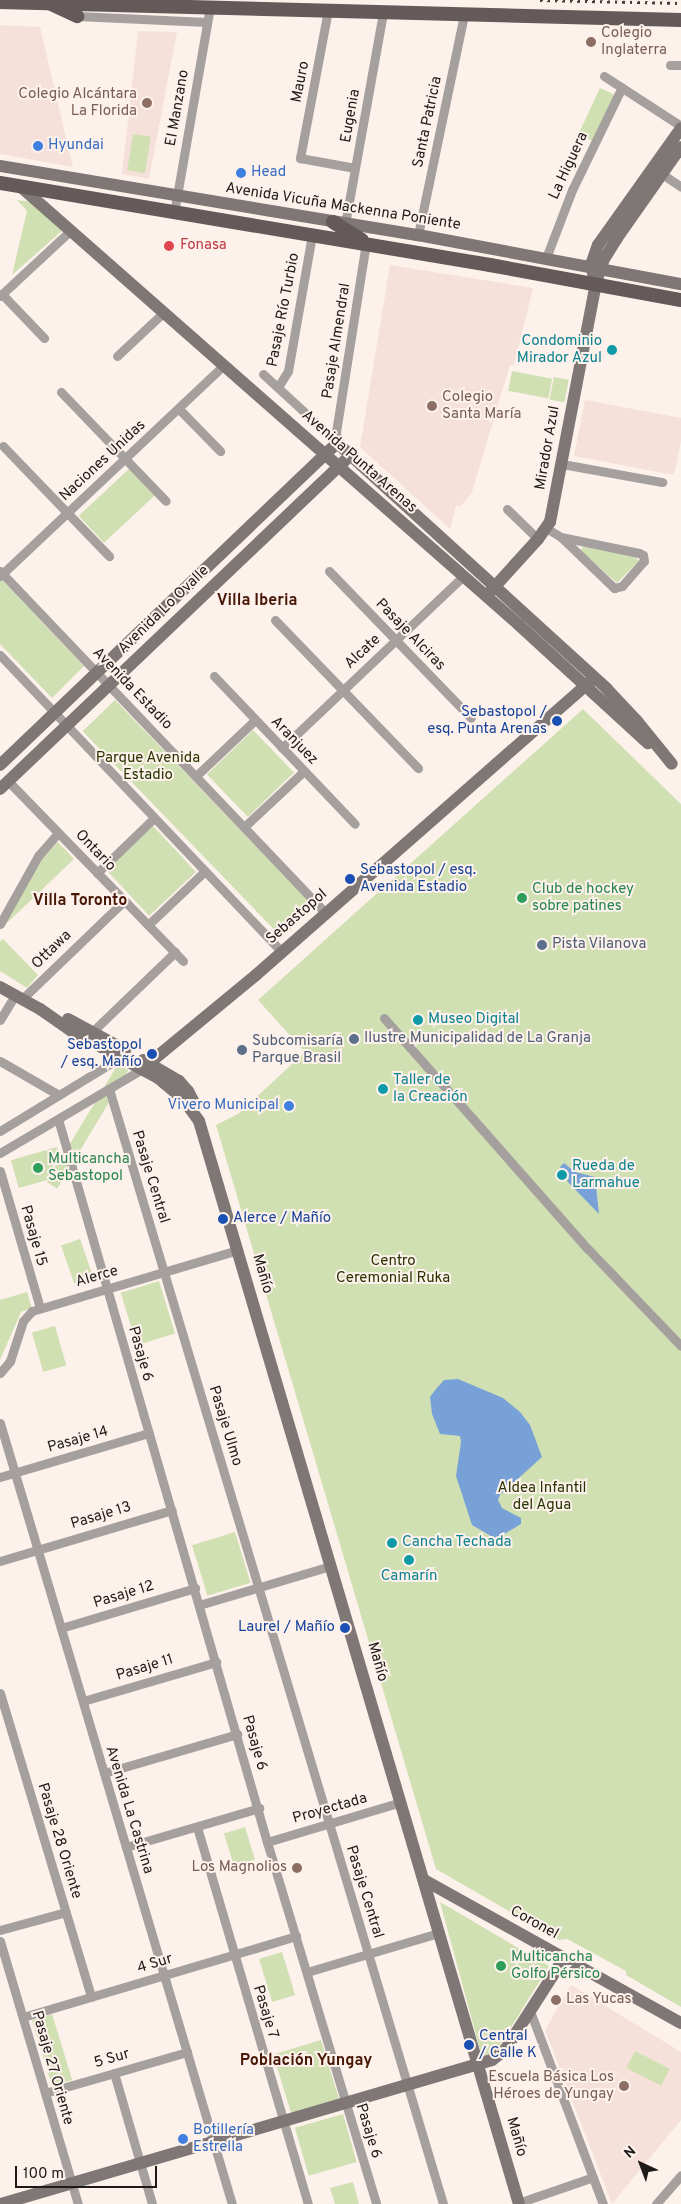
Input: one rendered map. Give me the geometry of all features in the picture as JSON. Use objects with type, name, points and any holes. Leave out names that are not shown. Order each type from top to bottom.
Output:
[{"type":"main road","points":[[261,0],[278,9]]},
{"type":"main road","points":[[0,2],[681,20]]},
{"type":"main road","points":[[47,2],[77,16]]},
{"type":"main road","points":[[0,183],[596,283],[681,300]]},
{"type":"main road","points":[[339,223],[366,244]]},
{"type":"street","name":"El Manzano","points":[[174,213],[210,7]]},
{"type":"street","name":"Mauro","points":[[328,10],[300,158],[355,168]]},
{"type":"street","name":"Eugenia","points":[[339,223],[355,168],[383,12]]},
{"type":"street","name":"Santa Patricia","points":[[418,235],[464,14]]},
{"type":"street","points":[[77,16],[207,22]]},
{"type":"street","points":[[670,64],[681,65]]},
{"type":"street","points":[[597,267],[594,254],[601,241],[681,127],[604,76]]},
{"type":"street","name":"La Higuera","points":[[546,258],[572,190],[622,87]]},
{"type":"street","points":[[597,267],[681,147]]},
{"type":"street","name":"Avenida Vicuña Mackenna Poniente","points":[[0,166],[176,197],[418,235],[681,284]]},
{"type":"street","points":[[662,174],[681,187]]},
{"type":"street","name":"Avenida Punta Arenas","points":[[21,187],[486,596],[638,721],[676,768]]},
{"type":"street","points":[[44,338],[1,295],[71,230]]},
{"type":"street","name":"Pasaje Río Turbio","points":[[278,387],[288,371],[312,235]]},
{"type":"street","name":"Pasaje Almendral","points":[[337,443],[336,432],[366,244]]},
{"type":"street","name":"Mirador Azul","points":[[486,596],[538,539],[552,515],[596,283],[597,267]]},
{"type":"street","points":[[117,356],[164,312]]},
{"type":"street","name":"Naciones Unidas","points":[[1,574],[224,365]]},
{"type":"street","name":"Avenida Punta Arenas","points":[[263,374],[495,587],[591,682]]},
{"type":"street","points":[[61,392],[166,501]]},
{"type":"street","points":[[179,409],[220,451]]},
{"type":"street","name":"Avenida Lo Ovalle","points":[[0,765],[337,443]]},
{"type":"street","points":[[4,446],[109,556]]},
{"type":"street","name":"Avenida Lo Ovalle","points":[[4,785],[350,454]]},
{"type":"street","points":[[562,464],[662,482]]},
{"type":"street","points":[[507,509],[538,539]]},
{"type":"street","points":[[546,528],[561,537],[614,588],[620,588],[644,561],[643,555],[639,553],[561,537]]},
{"type":"street","name":"Pasaje Alciras","points":[[330,571],[471,718]]},
{"type":"street","name":"Avenida Estadio","points":[[1,574],[326,913]]},
{"type":"street","name":"Alcate","points":[[282,748],[463,576]]},
{"type":"street","points":[[275,620],[418,768]]},
{"type":"street","points":[[0,655],[282,952]]},
{"type":"street","name":"Aranjuez","points":[[214,676],[355,824]]},
{"type":"street","name":"Sebastopol","points":[[0,1153],[58,1120],[145,1066],[282,952],[591,682]]},
{"type":"street","points":[[196,776],[255,720]]},
{"type":"street","points":[[244,827],[304,771]]},
{"type":"street","name":"Ontario","points":[[4,785],[58,833],[149,924],[183,961]]},
{"type":"street","points":[[97,873],[154,818]]},
{"type":"street","points":[[0,924],[42,851],[58,833]]},
{"type":"street","points":[[149,924],[206,871]]},
{"type":"street","name":"Ottawa","points":[[0,1020],[18,997],[124,901]]},
{"type":"street","points":[[93,1031],[175,952]]},
{"type":"street","name":"Mañío","points":[[0,986],[40,1008],[72,1031],[121,1057],[173,1077],[188,1091],[197,1107],[202,1130],[332,1566],[518,2203]]},
{"type":"street","name":"Mañío","points":[[40,1008],[56,1013],[93,1031],[145,1066]]},
{"type":"street","points":[[384,1018],[588,1250],[681,1346]]},
{"type":"street","points":[[0,1131],[121,1057]]},
{"type":"street","points":[[0,1061],[59,1095]]},
{"type":"street","name":"Pasaje Central","points":[[109,1089],[164,1272]]},
{"type":"street","name":"Pasaje 6","points":[[58,1120],[259,1808],[267,1842],[376,2204]]},
{"type":"street","name":"Pasaje 15","points":[[0,1171],[40,1308]]},
{"type":"street","name":"Alerce","points":[[0,1373],[10,1362],[23,1321],[29,1313],[40,1308],[238,1250]]},
{"type":"street","name":"Pasaje Ulmo","points":[[164,1272],[259,1588]]},
{"type":"street","name":"Avenida La Castrina","points":[[0,1423],[232,2204]]},
{"type":"street","name":"Pasaje 14","points":[[0,1477],[149,1433]]},
{"type":"street","name":"Pasaje 13","points":[[0,1560],[172,1510]]},
{"type":"street","points":[[200,1605],[332,1566]]},
{"type":"street","name":"Pasaje 12","points":[[61,1628],[195,1588]]},
{"type":"street","name":"Pasaje Central","points":[[259,1588],[443,2204]]},
{"type":"street","name":"Pasaje 11","points":[[83,1702],[216,1662]]},
{"type":"street","name":"Pasaje 28 Oriente","points":[[0,1693],[91,1997]]},
{"type":"street","points":[[104,1773],[237,1734]]},
{"type":"street","name":"Proyectada","points":[[267,1842],[401,1802]]},
{"type":"street","points":[[126,1847],[259,1808]]},
{"type":"street","name":"Pasaje 7","points":[[197,1826],[308,2204]]},
{"type":"street","name":"Coronel","points":[[424,1880],[681,2023]]},
{"type":"street","points":[[0,1930],[66,1912]]},
{"type":"street","points":[[306,1972],[440,1933]]},
{"type":"street","name":"4 Sur","points":[[23,2018],[296,1936]]},
{"type":"street","name":"Pasaje 27 Oriente","points":[[0,1940],[78,2204]]},
{"type":"street","points":[[1,2202],[492,2060],[502,2054],[564,1958]]},
{"type":"street","points":[[530,2011],[603,2204]]},
{"type":"street","name":"5 Sur","points":[[45,2093],[187,2052]]},
{"type":"street","points":[[114,2073],[152,2204]]},
{"type":"street","points":[[656,2204],[681,2174]]},
{"type":"street","points":[[518,2203],[593,2177]]},
{"type":"shaded area","points":[[0,25],[40,27],[73,167],[0,154]]},
{"type":"shaded area","name":"Colegio Alcántara La Florida","points":[[138,31],[177,32],[149,179],[122,174]]},
{"type":"shaded area","name":"Colegio Santa María","points":[[390,265],[533,288],[514,365],[510,365],[472,492],[461,506],[456,506],[450,529],[360,447]]},
{"type":"shaded area","points":[[585,400],[681,418],[681,441],[674,475],[574,456]]},
{"type":"shaded area","name":"Escuela Básica Los Héroes de Yungay","points":[[571,1985],[681,2052],[681,2120],[612,2204],[545,2030]]},
{"type":"green space","points":[[600,88],[615,95],[594,141],[578,134]]},
{"type":"green space","points":[[133,134],[151,137],[145,173],[127,171]]},
{"type":"green space","points":[[17,200],[32,202],[63,230],[12,275],[27,211]]},
{"type":"green space","points":[[512,371],[552,379],[548,398],[508,391]]},
{"type":"green space","points":[[554,377],[569,380],[564,402],[550,400]]},
{"type":"green space","points":[[130,468],[155,495],[104,543],[79,516]]},
{"type":"green space","points":[[583,546],[634,556],[639,561],[617,583],[581,551]]},
{"type":"green space","points":[[0,578],[84,666],[52,698],[0,644]]},
{"type":"green space","name":"Parque Avenida Estadio","points":[[115,700],[314,906],[282,938],[83,731]]},
{"type":"green space","points":[[583,709],[681,804],[681,2007],[626,1975],[626,1971],[567,1939],[559,1940],[436,1869],[216,1125],[238,1114],[305,1052],[258,1000]]},
{"type":"green space","points":[[253,730],[294,772],[248,817],[207,774]]},
{"type":"green space","points":[[153,826],[196,872],[149,916],[106,870]]},
{"type":"green space","points":[[58,842],[74,859],[6,924],[41,859]]},
{"type":"green space","points":[[3,939],[38,975],[27,988],[0,971],[0,942]]},
{"type":"green space","points":[[118,1064],[128,1070],[57,1188],[47,1182]]},
{"type":"green space","name":"Multicancha Sebastopol","points":[[57,1147],[65,1175],[19,1188],[11,1160]]},
{"type":"green space","points":[[80,1239],[93,1277],[74,1283],[61,1246]]},
{"type":"green space","points":[[159,1281],[175,1334],[137,1345],[121,1293]]},
{"type":"green space","points":[[27,1292],[32,1308],[21,1312],[0,1360],[0,1300]]},
{"type":"green space","points":[[55,1326],[66,1365],[43,1372],[32,1333]]},
{"type":"green space","points":[[235,1532],[250,1583],[207,1596],[192,1545]]},
{"type":"green space","points":[[245,1827],[255,1860],[234,1866],[224,1833]]},
{"type":"green space","points":[[440,1902],[549,1966],[494,2055],[482,2057]]},
{"type":"green space","points":[[282,1952],[295,1995],[272,2002],[259,1959]]},
{"type":"green space","points":[[52,2014],[72,2080],[52,2086],[32,2020]]},
{"type":"green space","points":[[321,2040],[339,2100],[292,2115],[273,2055]]},
{"type":"green space","points":[[635,2051],[670,2069],[661,2086],[626,2068]]},
{"type":"green space","points":[[343,2114],[357,2162],[309,2176],[295,2128]]},
{"type":"green space","points":[[353,2182],[359,2204],[335,2204],[330,2188]]},
{"type":"water","points":[[564,1163],[575,1172],[595,1177],[599,1214],[567,1181],[569,1178],[560,1167]]},
{"type":"water","points":[[458,1379],[503,1398],[520,1412],[530,1425],[542,1457],[500,1495],[498,1500],[502,1508],[521,1518],[521,1524],[496,1539],[472,1525],[456,1476],[461,1442],[460,1436],[440,1434],[432,1414],[430,1397],[444,1380]]},
{"type":"railway","points":[[540,0],[681,3]]},
{"type":"place","name":"Colegio Inglaterra","points":[[591,42]]},
{"type":"place","name":"Colegio Alcántara La Florida","points":[[147,103]]},
{"type":"place","name":"Hyundai","points":[[38,146]]},
{"type":"place","name":"Head","points":[[241,173]]},
{"type":"place","name":"Fonasa","points":[[169,246]]},
{"type":"place","name":"Condominio Mirador Azul","points":[[612,350]]},
{"type":"place","name":"Colegio Santa María","points":[[432,406]]},
{"type":"place","name":"Sebastopol / esq. Punta Arenas","points":[[557,721]]},
{"type":"place","name":"Sebastopol / esq. Avenida Estadio","points":[[350,879]]},
{"type":"place","name":"Club de hockey sobre patines","points":[[522,898]]},
{"type":"place","name":"Pista Vilanova","points":[[542,945]]},
{"type":"place","name":"Museo Digital","points":[[418,1020]]},
{"type":"place","name":"Ilustre Municipalidad de La Granja","points":[[354,1039]]},
{"type":"place","name":"Subcomisaría Parque Brasil","points":[[242,1050]]},
{"type":"place","name":"Sebastopol / esq. Mañío","points":[[152,1054]]},
{"type":"place","name":"Taller de la Creación","points":[[383,1089]]},
{"type":"place","name":"Vivero Municipal","points":[[289,1106]]},
{"type":"place","name":"Multicancha Sebastopol","points":[[38,1168]]},
{"type":"place","name":"Rueda de Larmahue","points":[[562,1175]]},
{"type":"place","name":"Alerce / Mañío","points":[[223,1219]]},
{"type":"place","name":"Cancha Techada","points":[[392,1543]]},
{"type":"place","name":"Camarín","points":[[409,1560]]},
{"type":"place","name":"Laurel / Mañío","points":[[345,1628]]},
{"type":"place","name":"Los Magnolios","points":[[297,1868]]},
{"type":"place","name":"Multicancha Golfo Pérsico","points":[[501,1966]]},
{"type":"place","name":"Las Yucas","points":[[556,2000]]},
{"type":"place","name":"Central / Calle K","points":[[469,2045]]},
{"type":"place","name":"Escuela Básica Los Héroes de Yungay","points":[[624,2086]]},
{"type":"place","name":"Botillería Estrella","points":[[183,2139]]},
{"type":"district","name":"Villa Iberia","points":[[257,601]]},
{"type":"district","name":"Villa Toronto","points":[[80,901]]},
{"type":"district","name":"Población Yungay","points":[[306,2061]]},
{"type":"park label","name":"Centro Ceremonial Ruka","points":[[393,1270]]},
{"type":"park label","name":"Aldea Infantil del Agua","points":[[542,1496]]}]
